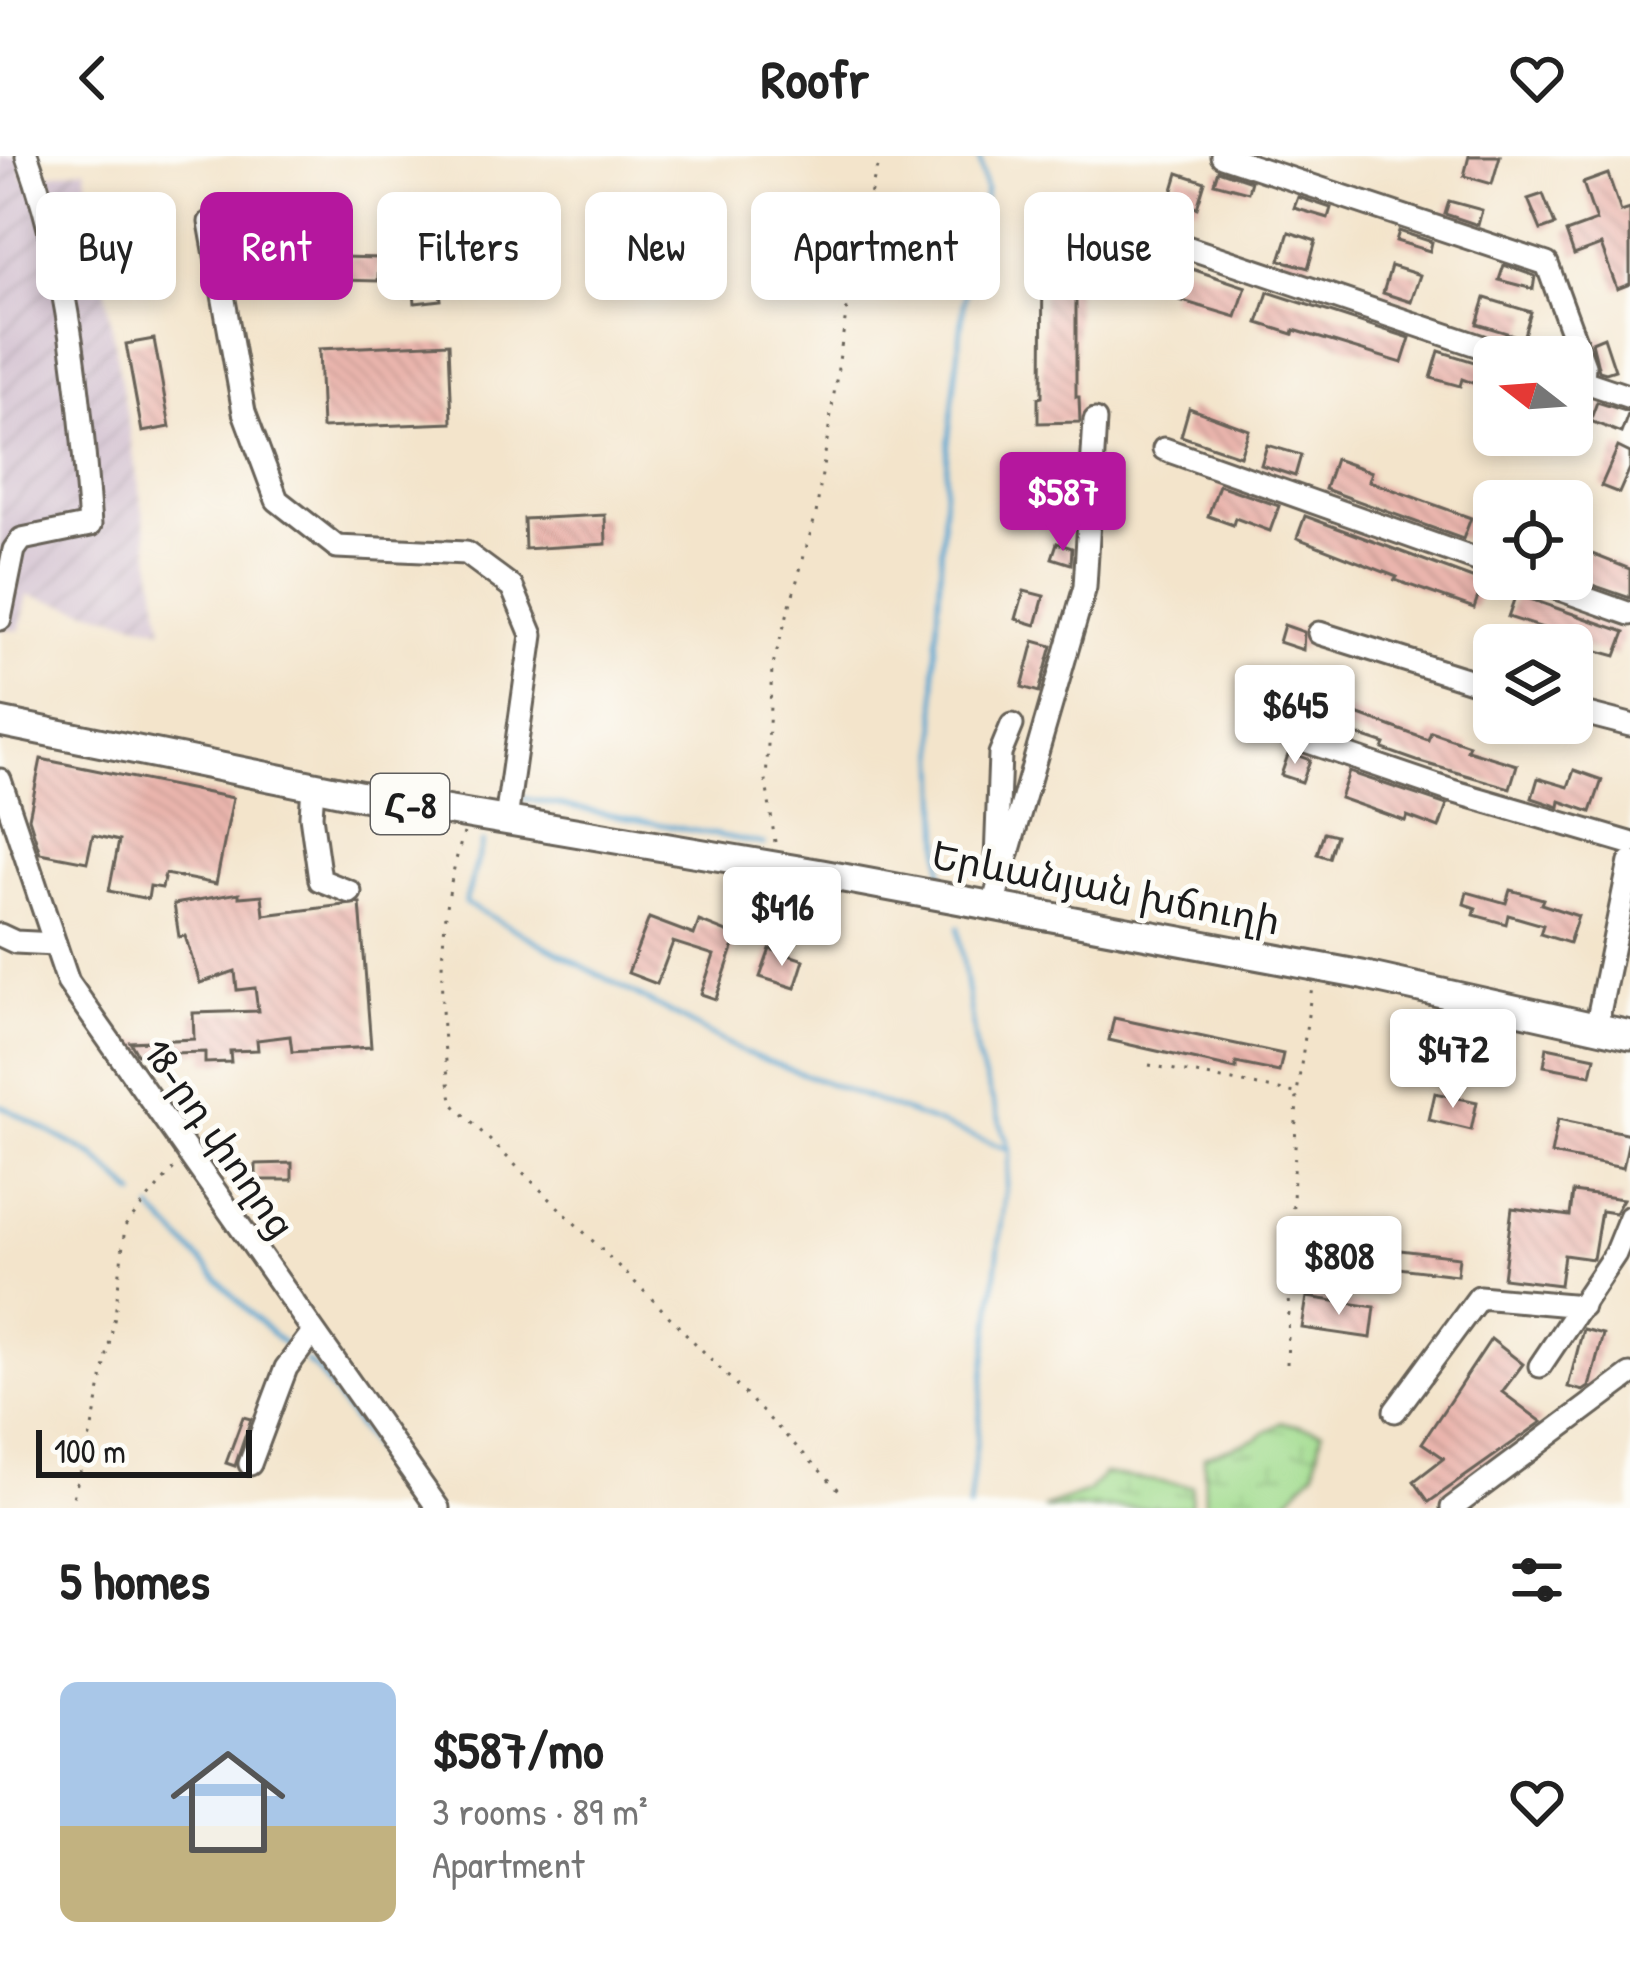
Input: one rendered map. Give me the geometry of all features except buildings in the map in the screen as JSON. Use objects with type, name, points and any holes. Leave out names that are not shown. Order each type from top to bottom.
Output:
[{"type":"main road","name":"Երևանյան խճուղի","points":[[0,722],[313,786],[1316,966],[1630,1035]]},
{"type":"street","points":[[0,619],[14,550],[11,535],[90,526],[82,430],[60,290],[45,205],[27,156]]},
{"type":"street","points":[[1222,156],[1547,265],[1573,336]]},
{"type":"street","points":[[1194,250],[1473,344]]},
{"type":"street","points":[[224,300],[244,412],[277,500],[337,547],[466,553],[512,587],[532,635],[506,820]]},
{"type":"street","points":[[1593,384],[1630,397]]},
{"type":"street","points":[[993,905],[1085,587],[1095,420]]},
{"type":"street","points":[[1164,449],[1473,559]]},
{"type":"street","points":[[1591,600],[1630,614]]},
{"type":"street","points":[[1318,633],[1473,681]]},
{"type":"street","points":[[1593,715],[1630,725]]},
{"type":"street","points":[[1004,869],[996,860],[1000,754],[1012,725]]},
{"type":"street","points":[[1288,735],[1452,791],[1630,843]]},
{"type":"street","name":"18-րդ փողոց","points":[[0,780],[68,982],[438,1508]]},
{"type":"street","points":[[313,786],[311,816],[320,880],[350,892]]},
{"type":"street","points":[[1596,1028],[1630,862]]},
{"type":"street","points":[[0,934],[15,943],[56,944]]},
{"type":"street","points":[[1540,1366],[1615,1254],[1630,1217]]},
{"type":"street","points":[[1395,1411],[1479,1297],[1582,1306]]},
{"type":"street","points":[[250,1464],[286,1368],[313,1332]]},
{"type":"street","points":[[1452,1508],[1630,1375]]},
{"type":"path","points":[[778,868],[766,782],[772,668],[816,514],[854,261],[877,166],[875,156]]},
{"type":"path","points":[[471,814],[445,907],[448,1080],[453,1104],[841,1492]]},
{"type":"path","points":[[1287,1364],[1297,1094],[1316,966]]},
{"type":"path","points":[[1149,1065],[1297,1094]]},
{"type":"path","points":[[70,1508],[92,1433],[116,1316],[125,1226],[188,1154]]},
{"type":"shaded area","points":[[0,156],[20,156],[23,179],[85,168],[89,192],[36,192],[36,300],[107,300],[163,629],[28,595],[20,631],[0,628]]},
{"type":"green space","points":[[1282,1422],[1322,1431],[1315,1470],[1280,1508],[1205,1508],[1204,1456],[1255,1439]]},
{"type":"green space","points":[[1104,1474],[1192,1486],[1191,1508],[1043,1508],[1088,1492]]},
{"type":"waterway","points":[[942,881],[935,669],[947,454],[966,284],[986,191],[979,156]]},
{"type":"waterway","points":[[522,798],[764,844]]},
{"type":"waterway","points":[[483,842],[465,903],[743,1052],[1010,1150]]},
{"type":"waterway","points":[[958,927],[977,1056],[1010,1150],[969,1508]]},
{"type":"waterway","points":[[0,1105],[94,1156],[136,1195]]},
{"type":"waterway","points":[[152,1210],[287,1346]]},
{"type":"waterway","points":[[306,1361],[415,1508]]}]
